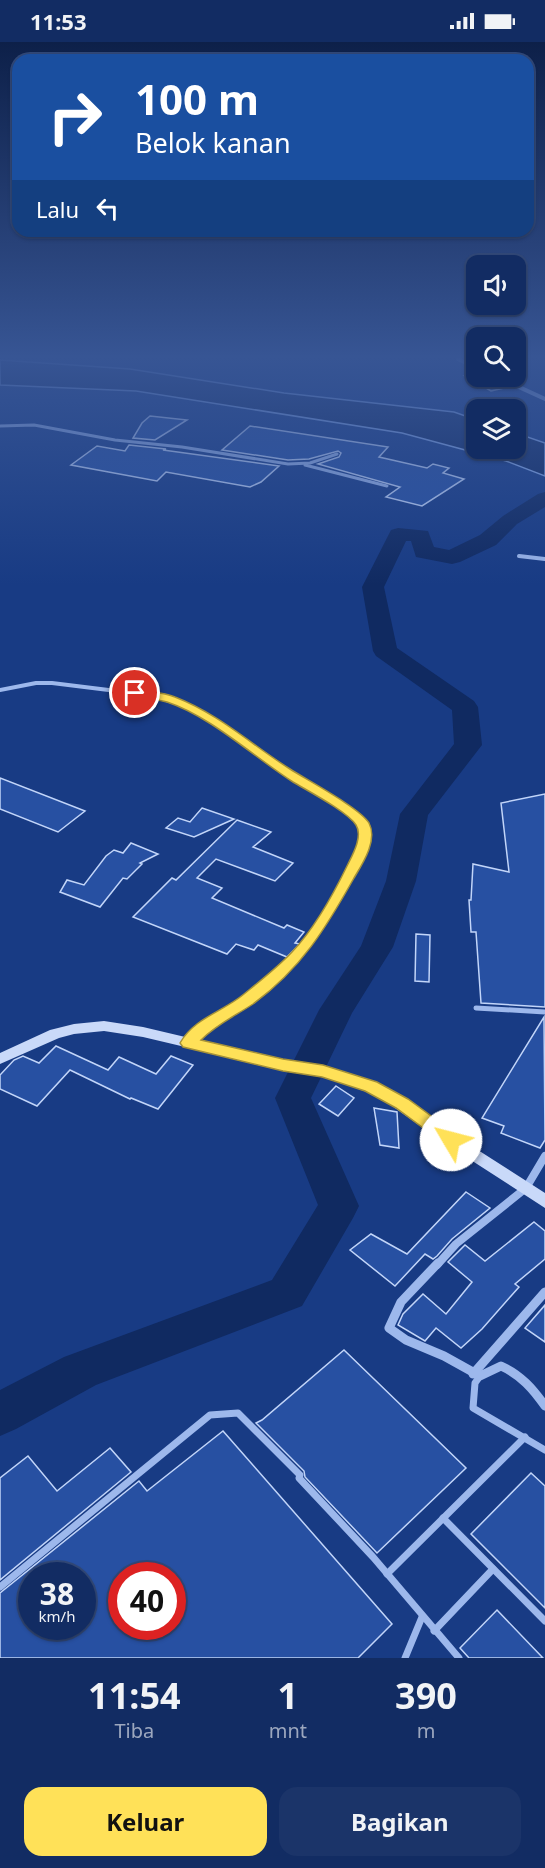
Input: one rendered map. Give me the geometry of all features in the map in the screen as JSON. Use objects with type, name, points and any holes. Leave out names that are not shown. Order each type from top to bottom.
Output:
[{"type":"street","points":[[0,1059],[55,1034],[87,1027],[118,1028],[283,1065],[323,1071],[383,1092],[545,1201]]},
{"type":"street","points":[[476,1375],[440,1353],[398,1337],[389,1328],[401,1302],[456,1244],[526,1188],[545,1156]]},
{"type":"street","points":[[476,1375],[545,1292]]},
{"type":"street","points":[[476,1375],[501,1366],[517,1372],[528,1382],[545,1406]]},
{"type":"lane","points":[[85,434],[299,464],[387,486]]},
{"type":"lane","points":[[299,464],[310,463],[337,454]]},
{"type":"lane","points":[[519,556],[545,559]]},
{"type":"lane","points":[[0,690],[36,683],[52,683],[149,695],[177,702],[222,725],[272,763],[362,823],[365,832],[363,846],[312,938],[298,955],[271,980],[248,999],[208,1024],[188,1043]]},
{"type":"lane","points":[[476,1008],[545,1012]]},
{"type":"lane","points":[[476,1375],[473,1408],[545,1450]]},
{"type":"lane","points":[[0,1587],[210,1415],[238,1413],[252,1424],[300,1475],[299,1478],[459,1658]]},
{"type":"lane","points":[[387,1575],[525,1437]]},
{"type":"lane","points":[[442,1518],[545,1621]]},
{"type":"lane","points":[[434,1631],[493,1569]]},
{"type":"lane","points":[[405,1658],[422,1617]]},
{"type":"water","points":[[407,434],[466,434],[466,450]]},
{"type":"water","points":[[526,436],[545,443],[545,476],[499,459],[526,459]]},
{"type":"building","points":[[135,434],[164,434],[155,440],[133,438]]},
{"type":"building","points":[[240,434],[305,434],[388,447],[379,457],[427,468],[433,464],[449,468],[443,473],[464,479],[422,506],[386,497],[400,487],[318,464],[339,457],[341,453],[338,451],[309,459],[288,460],[222,450]]},
{"type":"building","points":[[129,445],[279,466],[261,482],[250,487],[166,472],[157,481],[71,465],[97,446],[125,451]]},
{"type":"building","points":[[0,778],[85,811],[58,832],[0,809]]},
{"type":"building","points":[[545,794],[545,1007],[481,1003],[476,932],[471,932],[469,900],[471,900],[473,864],[509,872],[501,803]]},
{"type":"building","points":[[202,808],[234,819],[194,837],[166,828],[178,818],[190,822]]},
{"type":"building","points":[[237,820],[271,832],[253,847],[293,863],[275,881],[216,859],[197,878],[222,888],[212,898],[284,928],[287,925],[304,932],[295,943],[300,944],[287,957],[258,945],[254,950],[236,944],[227,954],[133,917],[172,878],[176,880]]},
{"type":"building","points":[[131,843],[158,854],[140,863],[142,864],[127,879],[123,878],[100,907],[60,892],[67,880],[84,885],[106,856],[114,850],[123,853]]},
{"type":"building","points":[[416,934],[430,935],[429,982],[415,981]]},
{"type":"building","points":[[544,1017],[545,1140],[540,1148],[501,1133],[504,1126],[482,1118]]},
{"type":"building","points":[[56,1046],[108,1070],[119,1057],[156,1074],[171,1056],[193,1065],[158,1109],[130,1099],[70,1070],[37,1106],[0,1089],[0,1075],[14,1060],[23,1056],[39,1063]]},
{"type":"building","points":[[336,1086],[354,1098],[338,1116],[319,1104]]},
{"type":"building","points":[[374,1108],[397,1112],[399,1148],[380,1145]]},
{"type":"building","points":[[466,1192],[490,1208],[452,1239],[433,1259],[425,1254],[395,1286],[350,1250],[371,1234],[407,1254]]},
{"type":"building","points":[[534,1222],[545,1231],[545,1259],[515,1284],[519,1287],[482,1329],[461,1348],[436,1328],[425,1341],[398,1325],[403,1314],[423,1294],[446,1314],[472,1282],[448,1262],[465,1245],[485,1261]]},
{"type":"building","points":[[545,1305],[545,1342],[525,1328]]},
{"type":"building","points":[[344,1350],[466,1468],[377,1553],[305,1477],[304,1471],[256,1423]]},
{"type":"building","points":[[223,1431],[392,1624],[358,1658],[0,1658],[0,1593],[18,1578],[18,1640],[96,1640],[96,1562],[38,1562],[139,1481],[147,1491]]},
{"type":"building","points":[[110,1448],[131,1472],[22,1562],[18,1562],[18,1565],[0,1580],[0,1478],[28,1456],[57,1491]]},
{"type":"building","points":[[531,1473],[545,1486],[545,1608],[471,1534]]},
{"type":"building","points":[[497,1610],[543,1658],[469,1658],[460,1648]]},
{"type":"waterway","points":[[0,1414],[80,1371],[287,1293],[339,1206],[293,1098],[336,1010],[377,947],[401,881],[414,814],[468,745],[465,707],[385,651],[373,587],[398,534],[421,535],[424,552],[452,557],[488,540],[510,520],[545,498]]},
{"type":"route","points":[[135,693],[171,699],[222,725],[272,763],[348,812],[362,823],[365,832],[363,846],[352,870],[312,938],[298,955],[248,999],[215,1018],[188,1043],[283,1065],[323,1071],[371,1086],[402,1103],[451,1140]]}]
